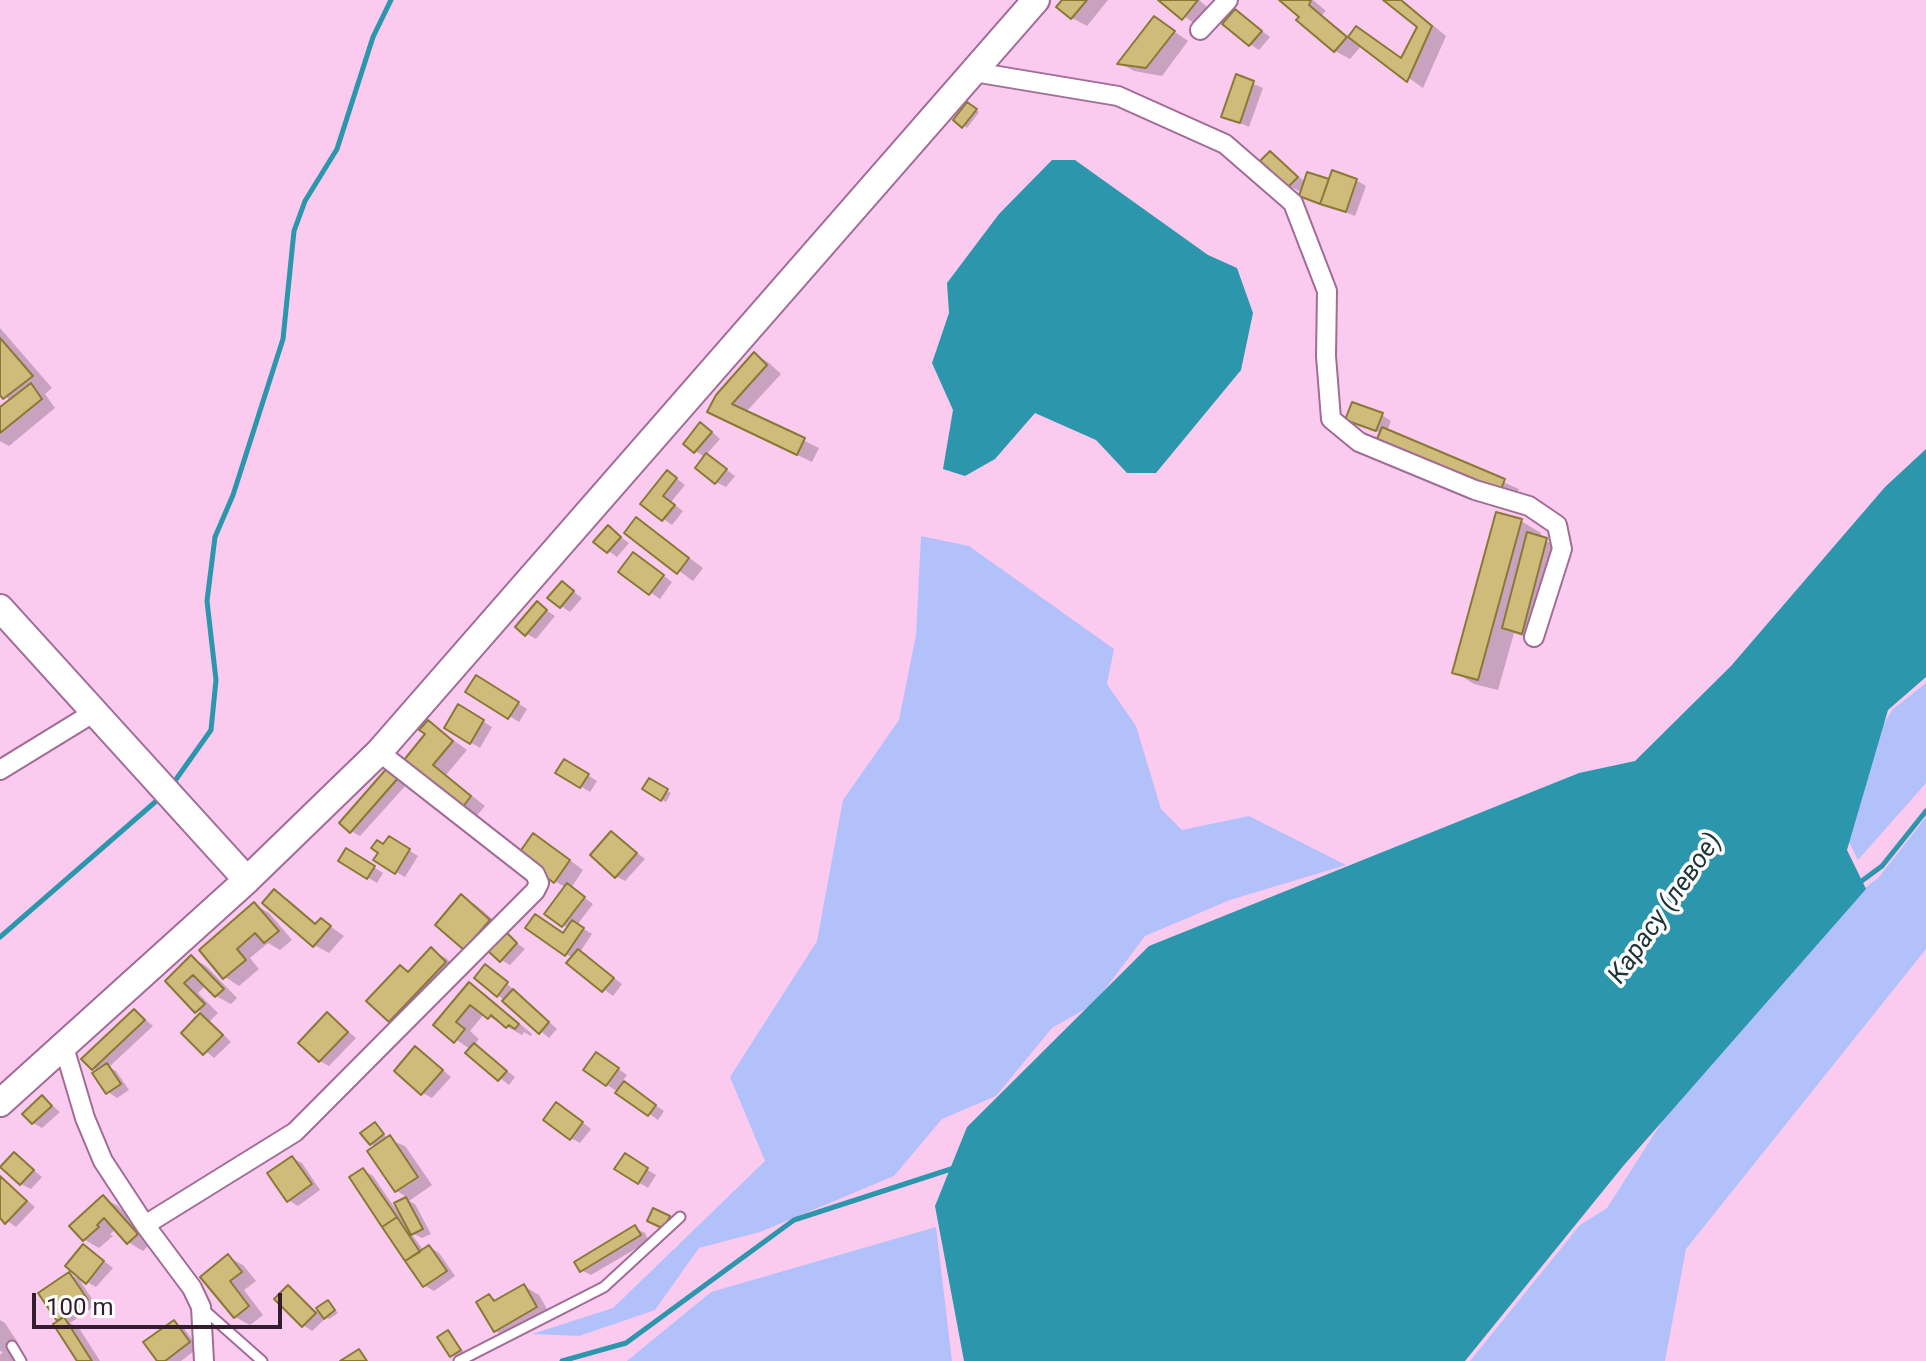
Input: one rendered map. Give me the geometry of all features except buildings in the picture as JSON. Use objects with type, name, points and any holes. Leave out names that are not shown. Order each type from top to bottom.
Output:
[{"type":"main road","points":[[0,1103],[247,880],[379,752],[1036,0]]},
{"type":"main road","points":[[0,608],[247,880]]},
{"type":"street","points":[[1200,30],[1228,0]]},
{"type":"street","points":[[974,72],[1118,96],[1225,144],[1293,203],[1327,291],[1326,356],[1331,419],[1359,442],[1475,490],[1529,506],[1557,525],[1562,549],[1534,637]]},
{"type":"street","points":[[0,770],[93,713]]},
{"type":"street","points":[[145,1225],[295,1132],[535,891],[539,883],[535,874],[379,752]]},
{"type":"street","points":[[64,1047],[85,1118],[103,1161],[192,1288],[201,1307],[204,1361]]},
{"type":"lane","points":[[459,1361],[604,1287],[680,1217]]},
{"type":"lane","points":[[201,1307],[262,1361]]},
{"type":"lane","points":[[12,1346],[21,1361]]},
{"type":"shaded area","points":[[921,536],[969,546],[1114,649],[1107,684],[1136,726],[1161,809],[1182,830],[1249,816],[1346,865],[1230,900],[1145,936],[1094,1004],[1052,1028],[996,1096],[942,1119],[894,1176],[760,1232],[699,1248],[655,1310],[579,1336],[532,1334],[613,1308],[765,1161],[730,1077],[817,941],[843,800],[899,720],[916,635]]},
{"type":"shaded area","points":[[1926,683],[1926,783],[1858,860],[1849,842],[1868,752],[1892,710]]},
{"type":"shaded area","points":[[1926,817],[1926,949],[1686,1249],[1665,1361],[1470,1361],[1580,1225],[1607,1208],[1688,1081],[1839,908],[1879,877]]},
{"type":"shaded area","points":[[936,1227],[952,1361],[627,1361],[711,1292]]},
{"type":"water","points":[[1052,160],[1075,160],[1208,255],[1237,268],[1253,313],[1241,370],[1156,473],[1127,473],[1096,440],[1035,413],[995,459],[965,476],[943,469],[953,410],[932,363],[949,313],[947,283],[999,214]]},
{"type":"water","name":"Карасу (левое)","points":[[1926,449],[1926,677],[1888,710],[1847,850],[1866,889],[1624,1165],[1465,1361],[964,1361],[935,1206],[967,1127],[1149,946],[1579,773],[1635,761],[1731,666],[1885,487]]},
{"type":"waterway","points":[[172,785],[211,730],[216,680],[207,601],[215,537],[233,495],[283,339],[294,231],[305,201],[337,149],[373,37],[391,0]]},
{"type":"waterway","points":[[0,937],[162,796]]},
{"type":"waterway","points":[[1859,883],[1882,866],[1926,811]]},
{"type":"waterway","points":[[562,1361],[626,1343],[794,1220],[954,1168]]}]
